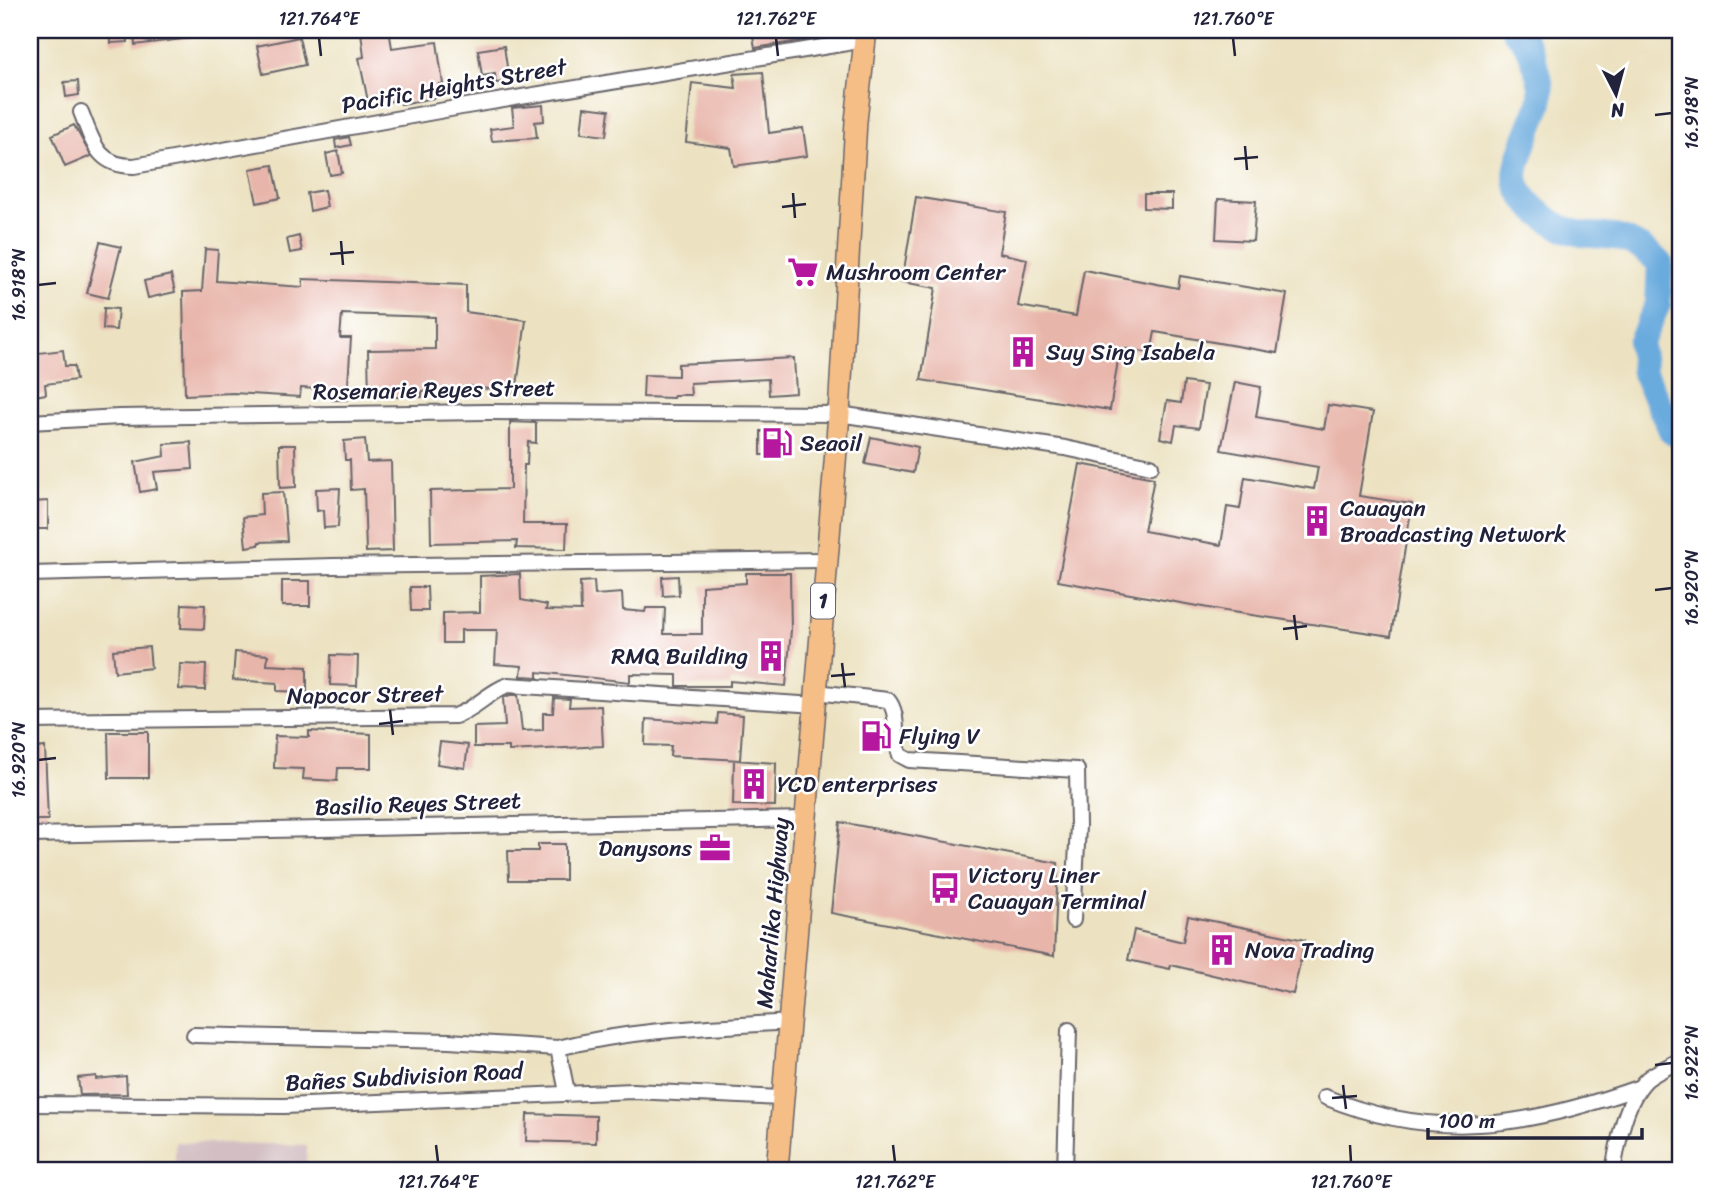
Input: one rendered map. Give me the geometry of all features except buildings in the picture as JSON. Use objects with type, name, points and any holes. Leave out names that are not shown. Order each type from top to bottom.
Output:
[{"type":"highway","name":"Maharlika Highway","points":[[777,1171],[839,414],[856,121],[865,35]]},
{"type":"street","name":"Pacific Heights Street","points":[[81,113],[92,140],[108,161],[118,166],[134,166],[865,35]]},
{"type":"street","name":"Rosemarie Reyes Street","points":[[30,422],[119,417],[487,412],[839,414],[1065,448],[1151,466]]},
{"type":"street","points":[[30,574],[347,566],[825,561]]},
{"type":"street","name":"Napocor Street","points":[[30,721],[455,716],[472,710],[495,690],[508,685],[888,700],[893,706],[897,748],[900,755],[909,760],[1077,770],[1078,826],[1073,920]]},
{"type":"street","name":"Basilio Reyes Street","points":[[30,835],[807,819]]},
{"type":"street","points":[[194,1035],[449,1041],[558,1048],[589,1040],[646,1033],[790,1022]]},
{"type":"street","points":[[1065,1171],[1069,1030]]},
{"type":"street","points":[[558,1048],[567,1092]]},
{"type":"street","points":[[1613,1171],[1622,1129],[1640,1087],[1649,1077],[1681,1060]]},
{"type":"street","points":[[1325,1097],[1350,1108],[1405,1119],[1480,1126],[1561,1113],[1640,1087]]},
{"type":"street","name":"Bañes Subdivision Road","points":[[30,1104],[296,1106],[633,1091],[781,1098]]},
{"type":"shaded area","points":[[175,1142],[307,1145],[306,1171],[175,1171]]},
{"type":"waterway","points":[[1514,30],[1531,53],[1541,94],[1517,165],[1517,183],[1534,209],[1553,222],[1582,234],[1625,240],[1641,248],[1660,263],[1658,304],[1640,343],[1644,373],[1672,432],[1681,436]]},
{"type":"place","name":"Mushroom Center","points":[[803,272]]},
{"type":"place","name":"Suy Sing Isabela","points":[[1023,352]]},
{"type":"place","name":"Seaoil","points":[[777,443]]},
{"type":"place","name":"Cauayan Broadcasting Network","points":[[1317,521]]},
{"type":"place","name":"RMQ Building","points":[[771,656]]},
{"type":"place","name":"Flying V","points":[[876,736]]},
{"type":"place","name":"YCD enterprises","points":[[754,784]]},
{"type":"place","name":"Danysons","points":[[715,848]]},
{"type":"place","name":"Victory Liner Cauayan Terminal","points":[[945,888]]},
{"type":"place","name":"Nova Trading","points":[[1222,950]]}]
